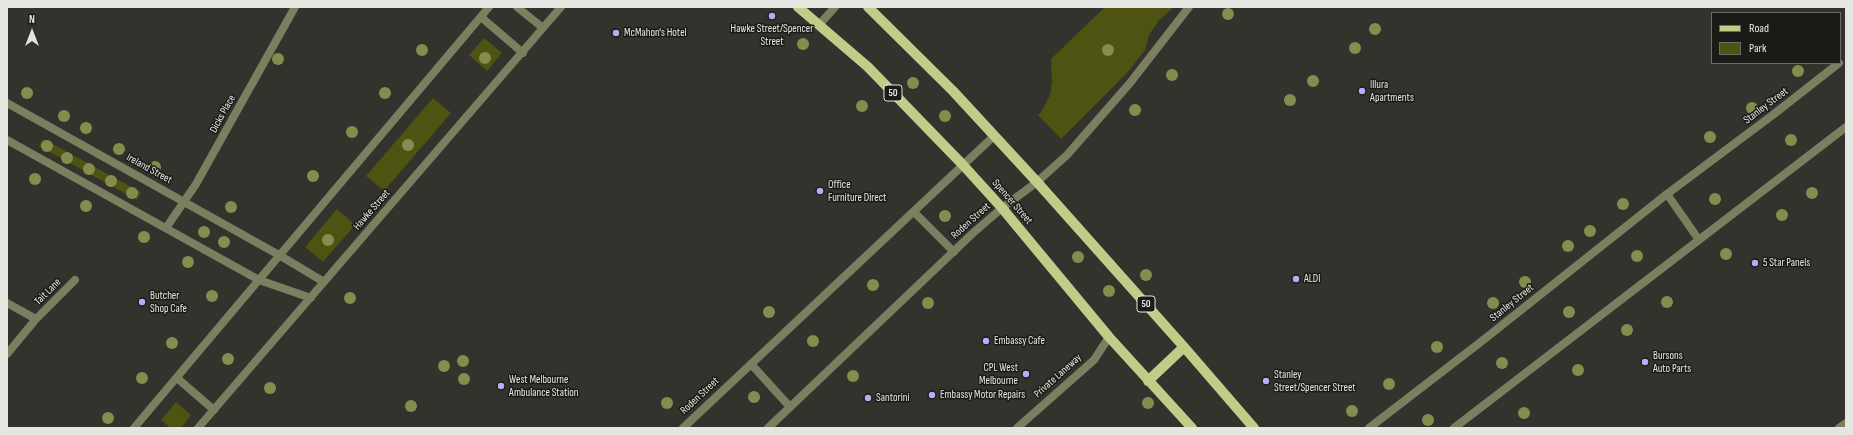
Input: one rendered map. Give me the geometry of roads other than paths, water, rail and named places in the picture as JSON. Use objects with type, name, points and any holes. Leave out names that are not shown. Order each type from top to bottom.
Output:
[{"type":"main road","name":"Spencer Street","points":[[798,7],[868,67],[963,165],[1002,208],[1109,337],[1192,428]]},
{"type":"main road","name":"50","points":[[868,7],[953,91],[1037,182],[1254,428]]},
{"type":"main road","points":[[1148,381],[1184,347]]},
{"type":"street","name":"Dicks Place","points":[[166,228],[196,184],[295,7]]},
{"type":"street","points":[[134,428],[489,7]]},
{"type":"street","points":[[517,7],[543,28]]},
{"type":"street","name":"Hawke Street","points":[[198,428],[523,53],[561,7]]},
{"type":"street","points":[[819,25],[835,7]]},
{"type":"street","name":"Roden Street","points":[[768,428],[1002,208],[1037,182],[1068,155],[1116,100],[1189,7]]},
{"type":"street","points":[[481,17],[523,53]]},
{"type":"street","name":"Stanley Street","points":[[1369,428],[1482,341],[1667,194],[1836,64]]},
{"type":"street","name":"Ireland Street","points":[[7,103],[279,255],[324,282]]},
{"type":"street","points":[[1454,428],[1846,127]]},
{"type":"street","name":"Roden Street","points":[[683,428],[994,136]]},
{"type":"street","points":[[7,140],[259,280],[311,298]]},
{"type":"street","points":[[1667,194],[1699,240]]},
{"type":"street","points":[[914,212],[954,252]]},
{"type":"street","name":"Tait Lane","points":[[7,354],[36,319],[75,280]]},
{"type":"street","name":"Tait Lane","points":[[7,304],[36,319]]},
{"type":"street","name":"Private Laneway","points":[[1017,428],[1094,360],[1109,337]]},
{"type":"street","points":[[751,364],[790,407]]},
{"type":"street","points":[[177,378],[214,410]]},
{"type":"street","points":[[1838,428],[1846,423]]},
{"type":"place","name":"Hawke Street/Spencer Street","points":[[772,16]]},
{"type":"place","name":"McMahon's Hotel","points":[[616,33]]},
{"type":"place","name":"Illura Apartments","points":[[1362,91]]},
{"type":"place","name":"Office Furniture Direct","points":[[820,191]]},
{"type":"place","name":"5 Star Panels","points":[[1755,263]]},
{"type":"place","name":"ALDI","points":[[1296,279]]},
{"type":"place","name":"Butcher Shop Cafe","points":[[142,302]]},
{"type":"place","name":"Embassy Cafe","points":[[986,341]]},
{"type":"place","name":"Bursons Auto Parts","points":[[1645,362]]},
{"type":"place","name":"CPL West Melbourne","points":[[1026,374]]},
{"type":"place","name":"Stanley Street/Spencer Street","points":[[1266,381]]},
{"type":"place","name":"West Melbourne Ambulance Station","points":[[501,386]]},
{"type":"place","name":"Embassy Motor Repairs","points":[[932,395]]},
{"type":"place","name":"Santorini","points":[[868,398]]}]
